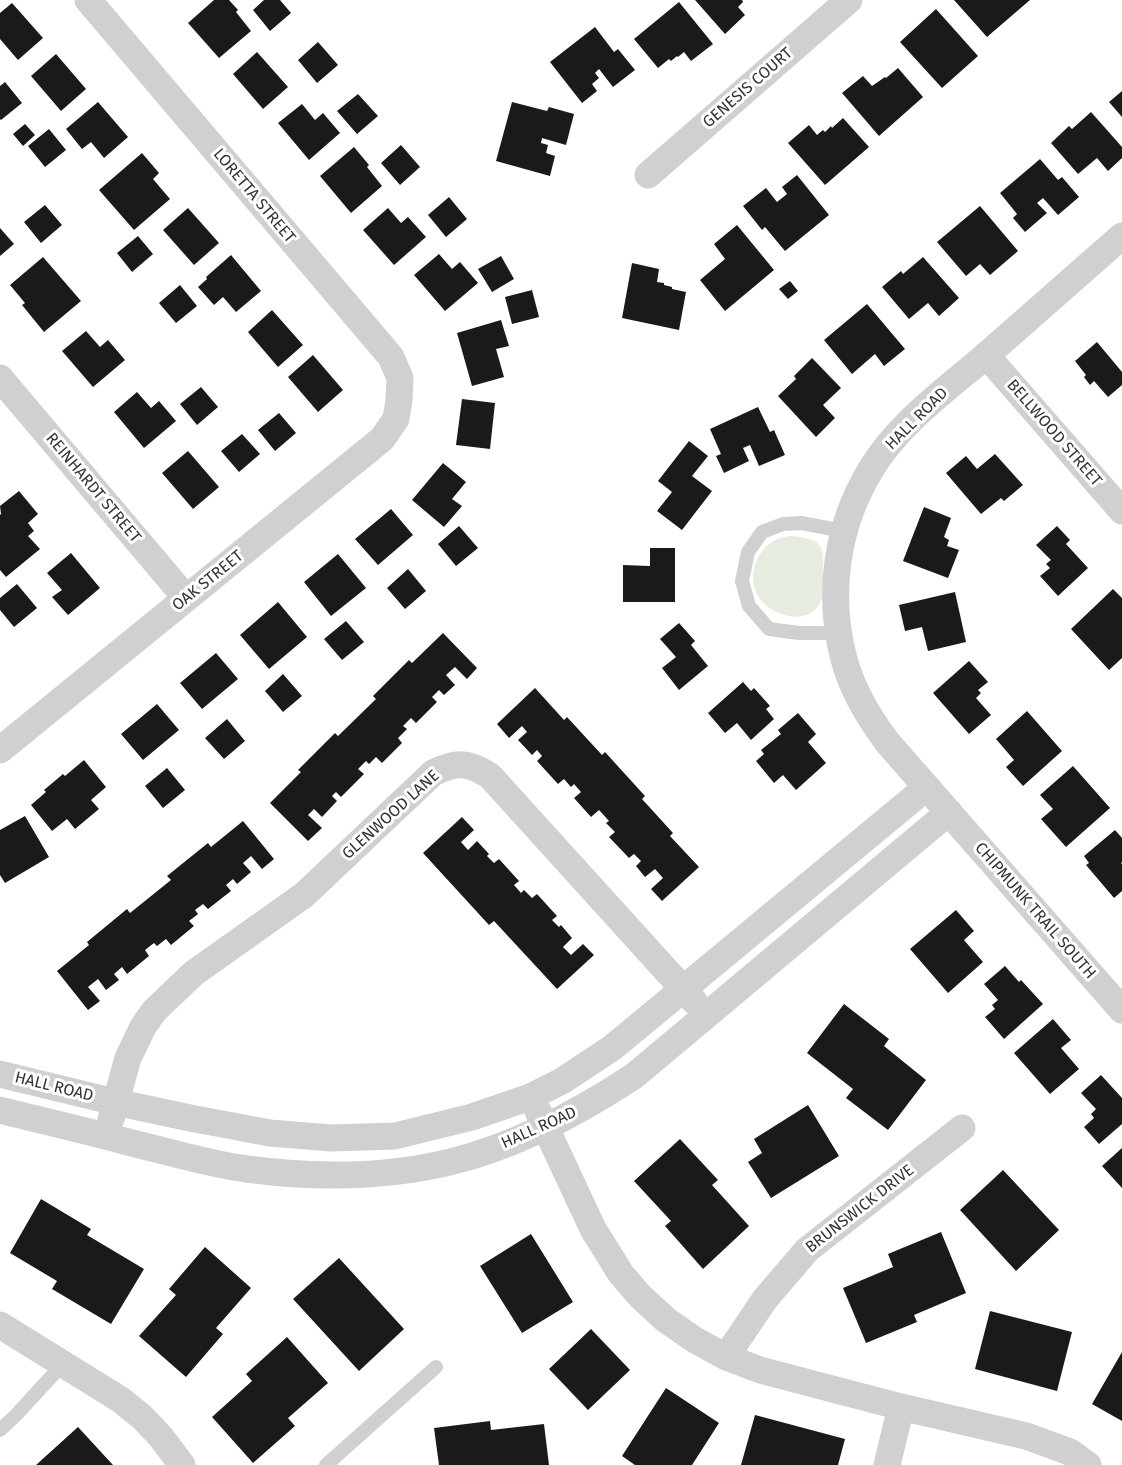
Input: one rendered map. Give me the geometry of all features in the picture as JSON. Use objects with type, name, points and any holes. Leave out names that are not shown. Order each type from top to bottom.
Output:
[{"type":"street","name":"LORETTA STREET","points":[[88,0],[391,357],[400,378],[399,400]]},
{"type":"street","name":"GENESIS COURT","points":[[648,175],[849,0]]},
{"type":"street","name":"HALL ROAD","points":[[0,1110],[195,1159],[246,1169],[298,1174],[351,1175],[404,1171],[451,1162],[496,1148],[588,1105],[634,1076],[949,812],[888,743],[873,722],[856,692],[844,660],[838,633],[835,583],[844,531],[854,500],[871,469],[897,435],[1122,236]]},
{"type":"street","name":"BELLWOOD STREET","points":[[986,355],[1122,511]]},
{"type":"street","name":"REINHARDT STREET","points":[[0,378],[186,598]]},
{"type":"street","name":"OAK STREET","points":[[0,750],[382,439],[396,419],[399,400]]},
{"type":"street","name":"GLENWOOD LANE","points":[[107,1136],[128,1058],[154,1011],[194,973],[304,895],[433,773],[446,766],[468,765],[490,776],[707,1015]]},
{"type":"street","name":"HALL ROAD","points":[[0,1074],[115,1102],[270,1133],[332,1137],[395,1136],[472,1117],[530,1097],[562,1081],[612,1048],[927,787]]},
{"type":"street","name":"CHIPMUNK TRAIL SOUTH","points":[[949,812],[1122,1010]]},
{"type":"street","points":[[530,1097],[606,1252],[640,1296],[666,1320],[695,1340],[726,1357],[760,1370],[901,1407],[1026,1436],[1070,1452],[1088,1465]]},
{"type":"street","name":"BRUNSWICK DRIVE","points":[[726,1357],[765,1299],[807,1250],[962,1128]]},
{"type":"street","points":[[0,1324],[121,1400],[160,1437],[182,1465]]},
{"type":"street","points":[[887,1465],[901,1407]]},
{"type":"lane","points":[[838,633],[800,633],[769,629],[749,606],[742,581],[748,552],[762,532],[783,524],[801,523],[844,531]]},
{"type":"lane","points":[[0,1430],[63,1364]]},
{"type":"lane","points":[[326,1465],[436,1367]]},
{"type":"shaded area","points":[[790,536],[810,539],[820,546],[822,551],[821,602],[813,612],[805,616],[787,616],[769,608],[754,587],[754,571],[759,556],[770,543]]},
{"type":"building","points":[[214,0],[229,0],[251,31],[219,58],[188,23]]},
{"type":"building","points":[[264,0],[280,0],[291,13],[270,31],[253,10]]},
{"type":"building","points":[[695,0],[742,0],[743,2],[738,7],[745,15],[725,34]]},
{"type":"building","points":[[954,0],[1030,0],[987,37]]},
{"type":"building","points":[[679,2],[713,44],[691,61],[684,52],[671,61],[669,59],[658,68],[634,39]]},
{"type":"building","points":[[12,3],[43,38],[18,60],[0,39],[0,13]]},
{"type":"building","points":[[936,9],[978,56],[942,88],[900,42]]},
{"type":"building","points":[[595,27],[614,52],[618,49],[635,70],[613,87],[599,69],[595,73],[599,78],[592,84],[597,91],[582,103],[550,62]]},
{"type":"building","points":[[318,42],[338,65],[317,83],[298,60]]},
{"type":"building","points":[[257,52],[288,87],[263,109],[233,74]]},
{"type":"building","points":[[56,54],[86,89],[61,111],[31,76]]},
{"type":"building","points":[[898,68],[923,97],[879,136],[842,93],[863,76],[872,86]]},
{"type":"building","points":[[5,82],[22,103],[1,120],[0,86]]},
{"type":"building","points":[[1122,91],[1122,117],[1109,102]]},
{"type":"building","points":[[358,94],[378,116],[357,134],[337,111]]},
{"type":"building","points":[[98,102],[128,137],[104,158],[91,142],[82,149],[66,129]]},
{"type":"building","points":[[512,102],[547,111],[549,107],[574,114],[566,145],[542,138],[541,143],[548,145],[546,153],[555,156],[550,176],[496,161]]},
{"type":"building","points":[[302,104],[315,120],[323,113],[340,133],[309,160],[278,123]]},
{"type":"building","points":[[1091,112],[1122,147],[1122,158],[1108,171],[1097,158],[1078,174],[1051,143],[1069,126],[1072,129]]},
{"type":"building","points":[[843,118],[869,147],[825,185],[788,143],[809,125],[817,135],[823,130],[825,132],[831,126],[832,128]]},
{"type":"building","points":[[25,124],[35,135],[23,146],[13,134]]},
{"type":"building","points":[[49,129],[66,150],[45,167],[28,146]]},
{"type":"building","points":[[401,145],[420,167],[400,185],[381,163]]},
{"type":"building","points":[[354,147],[382,186],[351,213],[320,176]]},
{"type":"building","points":[[142,153],[159,173],[153,179],[170,199],[134,230],[99,190]]},
{"type":"building","points":[[1040,159],[1058,180],[1062,177],[1079,197],[1058,215],[1043,198],[1037,203],[1047,213],[1025,232],[1013,218],[1017,214],[1000,193]]},
{"type":"building","points":[[797,175],[829,215],[785,251],[765,227],[762,230],[743,206],[766,188],[777,202],[787,194],[782,187]]},
{"type":"building","points":[[449,197],[467,219],[446,237],[428,215]]},
{"type":"building","points":[[45,205],[62,225],[41,243],[24,222]]},
{"type":"building","points":[[980,206],[1018,251],[990,275],[980,264],[966,276],[937,242]]},
{"type":"building","points":[[188,208],[219,243],[194,265],[163,230]]},
{"type":"building","points":[[388,208],[401,223],[408,217],[426,237],[394,265],[363,230]]},
{"type":"building","points":[[737,225],[774,270],[725,311],[700,280],[725,259],[714,244]]},
{"type":"building","points":[[0,228],[14,244],[0,256]]},
{"type":"building","points":[[138,236],[153,254],[132,272],[117,253]]},
{"type":"building","points":[[439,254],[452,269],[460,262],[478,283],[445,311],[414,275]]},
{"type":"building","points":[[231,255],[261,291],[236,312],[223,297],[214,305],[198,287]]},
{"type":"building","points":[[501,256],[514,279],[492,292],[478,269]]},
{"type":"building","points":[[43,257],[81,301],[44,332],[22,305],[25,303],[10,285]]},
{"type":"building","points":[[923,257],[959,298],[939,316],[928,303],[909,319],[882,287],[901,271],[903,274]]},
{"type":"building","points":[[632,263],[659,269],[657,282],[686,292],[679,330],[622,318]]},
{"type":"building","points":[[790,281],[798,291],[788,299],[779,289]]},
{"type":"building","points":[[180,285],[197,306],[176,323],[159,303]]},
{"type":"building","points":[[532,290],[539,317],[512,324],[505,297]]},
{"type":"building","points":[[867,304],[905,349],[884,366],[875,354],[852,374],[824,340]]},
{"type":"building","points":[[272,310],[303,345],[278,367],[248,332]]},
{"type":"building","points":[[501,320],[509,346],[496,349],[504,377],[472,386],[457,333]]},
{"type":"building","points":[[86,331],[100,347],[108,340],[125,360],[93,387],[62,351]]},
{"type":"building","points":[[1097,342],[1122,372],[1122,385],[1108,397],[1094,381],[1090,385],[1084,377],[1086,375],[1075,361]]},
{"type":"building","points":[[313,355],[343,390],[318,412],[288,377]]},
{"type":"building","points":[[812,358],[841,388],[823,405],[835,418],[816,437],[778,396],[796,379],[794,376]]},
{"type":"building","points":[[201,387],[218,407],[197,425],[180,404]]},
{"type":"building","points":[[137,392],[151,408],[159,401],[176,421],[144,448],[114,412]]},
{"type":"building","points":[[462,399],[495,403],[490,449],[456,445]]},
{"type":"building","points":[[758,407],[770,432],[774,430],[785,455],[759,466],[750,445],[743,448],[749,461],[724,473],[716,456],[721,454],[710,429]]},
{"type":"building","points":[[279,413],[296,433],[275,451],[258,430]]},
{"type":"building","points":[[242,434],[260,454],[239,472],[221,451]]},
{"type":"building","points":[[689,441],[708,456],[692,476],[712,491],[682,530],[657,511],[672,492],[658,481]]},
{"type":"building","points":[[188,451],[219,487],[193,509],[162,473]]},
{"type":"building","points":[[995,454],[1023,485],[1004,501],[1001,498],[981,514],[946,473],[966,456],[977,469]]},
{"type":"building","points":[[443,463],[466,482],[452,499],[462,506],[444,527],[412,500]]},
{"type":"building","points":[[19,491],[38,514],[28,523],[34,531],[28,536],[40,549],[6,577],[0,570],[0,506]]},
{"type":"building","points":[[924,507],[951,518],[944,537],[949,540],[947,546],[959,550],[948,578],[903,561]]},
{"type":"building","points":[[391,509],[413,535],[378,565],[355,539]]},
{"type":"building","points":[[459,526],[478,548],[456,566],[438,544]]},
{"type":"building","points":[[1057,526],[1070,540],[1066,544],[1088,568],[1058,596],[1040,576],[1050,568],[1046,564],[1051,560],[1036,545]]},
{"type":"building","points":[[650,548],[675,548],[675,602],[623,602],[623,565],[650,566]]},
{"type":"building","points":[[71,553],[100,588],[68,615],[52,597],[62,590],[47,573]]},
{"type":"building","points":[[338,554],[366,588],[331,616],[304,582]]},
{"type":"building","points":[[408,569],[426,591],[405,609],[387,588]]},
{"type":"building","points":[[17,584],[37,608],[14,627],[0,610],[0,598]]},
{"type":"building","points":[[1113,589],[1122,598],[1122,658],[1109,670],[1071,629]]},
{"type":"building","points":[[955,592],[966,642],[928,651],[922,627],[905,631],[899,605]]},
{"type":"building","points":[[278,602],[307,637],[269,669],[240,635]]},
{"type":"building","points":[[346,621],[364,642],[342,660],[324,639]]},
{"type":"building","points":[[679,623],[695,641],[691,645],[708,666],[679,690],[662,668],[676,657],[660,639]]},
{"type":"building","points":[[443,633],[477,668],[467,679],[455,667],[446,675],[455,685],[444,695],[439,690],[432,697],[437,702],[416,723],[411,718],[403,726],[407,729],[398,738],[402,743],[382,763],[376,757],[369,764],[366,761],[358,769],[364,774],[341,797],[336,792],[332,796],[337,801],[322,817],[314,809],[308,815],[322,828],[308,841],[270,803],[301,772],[298,770],[335,733],[338,736],[376,699],[373,696],[409,660],[412,663]]},
{"type":"building","points":[[216,653],[238,679],[202,709],[180,683]]},
{"type":"building","points":[[969,661],[988,682],[978,690],[981,693],[976,698],[991,715],[969,734],[933,693]]},
{"type":"building","points":[[283,674],[302,696],[283,712],[265,691]]},
{"type":"building","points":[[743,682],[751,691],[754,688],[770,706],[766,709],[774,719],[751,740],[737,723],[725,733],[708,713]]},
{"type":"building","points":[[535,688],[564,720],[567,717],[602,755],[605,752],[645,796],[642,799],[673,833],[670,836],[699,867],[662,901],[651,889],[663,878],[655,869],[645,877],[636,866],[641,861],[634,854],[629,858],[609,837],[615,832],[606,823],[609,821],[599,810],[591,817],[574,798],[581,792],[574,784],[571,787],[564,779],[558,784],[537,761],[542,756],[537,750],[532,755],[518,740],[527,732],[522,726],[509,738],[497,724]]},
{"type":"building","points":[[157,704],[179,730],[143,760],[121,734]]},
{"type":"building","points":[[1027,711],[1062,751],[1023,786],[1006,767],[1014,760],[996,739]]},
{"type":"building","points":[[798,713],[816,734],[808,742],[826,763],[796,790],[783,775],[774,783],[756,761],[764,754],[761,750],[781,734],[778,730]]},
{"type":"building","points":[[227,719],[245,741],[224,759],[205,738]]},
{"type":"building","points":[[84,760],[106,787],[91,800],[99,809],[75,829],[67,819],[52,831],[31,805],[46,792],[44,790]]},
{"type":"building","points":[[1073,766],[1110,808],[1066,847],[1041,819],[1053,809],[1040,795]]},
{"type":"building","points":[[167,768],[185,790],[163,808],[145,786]]},
{"type":"building","points":[[25,816],[49,857],[5,883],[0,875],[0,830]]},
{"type":"building","points":[[462,817],[474,830],[461,842],[468,850],[477,841],[494,863],[499,859],[519,881],[514,885],[521,893],[524,890],[532,898],[537,894],[557,916],[552,920],[559,927],[561,925],[572,938],[563,947],[571,955],[583,944],[594,955],[557,989],[494,921],[489,925],[423,853]]},
{"type":"building","points":[[243,821],[274,859],[262,869],[251,856],[243,863],[251,872],[237,884],[233,879],[226,885],[231,891],[208,909],[203,904],[195,910],[198,914],[189,921],[194,926],[171,945],[166,939],[157,946],[154,943],[145,950],[149,956],[127,974],[122,967],[114,974],[119,980],[106,990],[98,979],[88,987],[100,1001],[88,1010],[57,971],[89,945],[87,942],[127,909],[130,913],[171,880],[167,876],[208,843],[211,847]]},
{"type":"building","points":[[1115,830],[1122,838],[1122,891],[1114,898],[1086,865],[1089,863],[1084,856]]},
{"type":"building","points":[[956,910],[974,931],[964,940],[983,962],[948,993],[910,949]]},
{"type":"building","points":[[1005,966],[1043,1004],[1004,1039],[985,1017],[995,1009],[992,1005],[998,1000],[984,984]]},
{"type":"building","points":[[844,1004],[889,1039],[884,1046],[926,1080],[888,1130],[846,1098],[853,1089],[807,1053]]},
{"type":"building","points":[[1053,1019],[1071,1040],[1061,1048],[1079,1069],[1050,1094],[1014,1053]]},
{"type":"building","points":[[1101,1075],[1122,1098],[1122,1124],[1099,1144],[1084,1127],[1094,1118],[1091,1114],[1096,1109],[1081,1093]]},
{"type":"building","points":[[808,1105],[839,1156],[771,1198],[748,1162],[762,1153],[754,1139]]},
{"type":"building","points":[[680,1139],[718,1180],[712,1185],[749,1226],[703,1269],[665,1226],[671,1221],[634,1181]]},
{"type":"building","points":[[1122,1148],[1122,1188],[1102,1166]]},
{"type":"building","points":[[1003,1170],[1059,1230],[1016,1271],[960,1210]]},
{"type":"building","points":[[41,1199],[91,1229],[87,1235],[144,1269],[111,1324],[52,1289],[57,1281],[10,1253]]},
{"type":"building","points":[[941,1232],[966,1293],[914,1315],[917,1322],[866,1343],[843,1288],[893,1267],[888,1254]]},
{"type":"building","points":[[531,1234],[573,1302],[522,1333],[480,1266]]},
{"type":"building","points":[[205,1247],[251,1288],[216,1328],[223,1334],[186,1377],[139,1336],[176,1295],[169,1289]]},
{"type":"building","points":[[339,1258],[404,1329],[359,1371],[293,1299]]},
{"type":"building","points":[[990,1311],[1072,1332],[1057,1391],[975,1369]]},
{"type":"building","points":[[591,1329],[630,1370],[588,1410],[549,1369]]},
{"type":"building","points":[[287,1337],[328,1383],[288,1418],[295,1426],[253,1463],[212,1417],[252,1381],[246,1374]]},
{"type":"building","points":[[1122,1352],[1122,1421],[1092,1404]]},
{"type":"building","points":[[666,1388],[719,1423],[692,1465],[635,1465],[622,1456]]},
{"type":"building","points":[[755,1415],[845,1439],[838,1465],[741,1465]]},
{"type":"building","points":[[490,1421],[491,1430],[544,1424],[549,1465],[439,1465],[434,1428]]},
{"type":"building","points":[[78,1427],[113,1465],[36,1465]]}]
